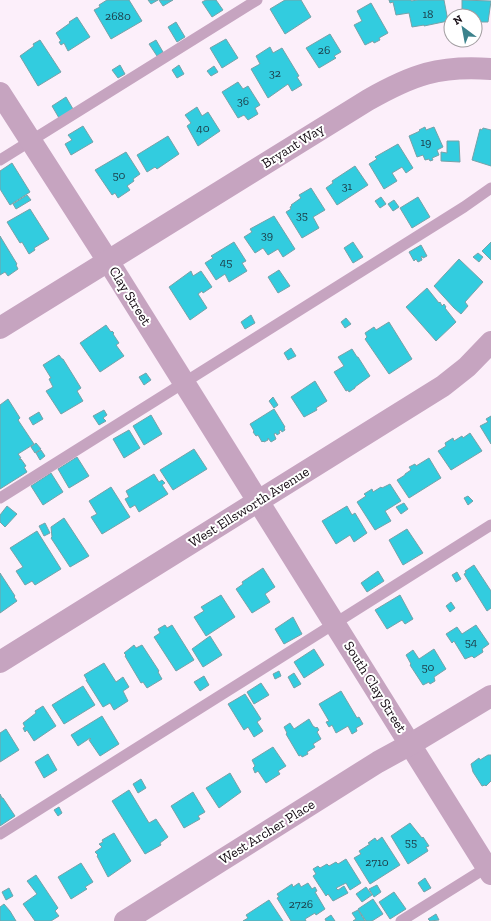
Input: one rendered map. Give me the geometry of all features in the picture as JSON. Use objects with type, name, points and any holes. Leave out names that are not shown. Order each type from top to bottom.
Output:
[{"type":"street","name":"Bryant Way","points":[[0,328],[396,84],[420,74],[442,70],[471,67],[491,69]]},
{"type":"street","name":"Clay Street","points":[[0,92],[258,501]]},
{"type":"street","name":"West Ellsworth Avenue","points":[[0,662],[456,377],[491,342]]},
{"type":"street","name":"South Clay Street","points":[[258,501],[490,868]]},
{"type":"street","name":"West Archer Place","points":[[125,921],[378,762],[491,696]]},
{"type":"lane","points":[[0,160],[257,0]]},
{"type":"lane","points":[[0,498],[464,207],[491,188]]},
{"type":"lane","points":[[0,834],[491,525]]},
{"type":"lane","points":[[401,921],[490,868]]},
{"type":"building","points":[[107,0],[129,0],[142,21],[111,39],[94,10],[100,7],[99,5]]},
{"type":"building","points":[[148,0],[158,0],[151,4]]},
{"type":"building","points":[[159,0],[173,0],[163,6]]},
{"type":"building","points":[[206,0],[216,0],[223,10],[212,17],[202,2]]},
{"type":"building","points":[[285,0],[301,0],[311,17],[285,34],[270,9]]},
{"type":"building","points":[[389,0],[444,0],[446,8],[443,8],[443,22],[412,27],[409,13],[396,15],[393,2],[390,3]]},
{"type":"building","points":[[462,0],[491,1],[488,22],[483,22],[483,8],[462,8]]},
{"type":"building","points":[[371,3],[388,33],[379,38],[380,40],[374,43],[373,41],[365,45],[354,25],[362,21],[357,11]]},
{"type":"building","points":[[77,17],[90,37],[68,51],[64,43],[61,45],[59,42],[61,41],[56,33]]},
{"type":"building","points":[[176,22],[185,37],[177,42],[168,27]]},
{"type":"building","points":[[330,34],[341,52],[334,56],[336,58],[319,68],[306,48]]},
{"type":"building","points":[[226,39],[238,58],[222,68],[210,48]]},
{"type":"building","points":[[40,40],[61,72],[38,86],[20,56],[34,46],[33,44]]},
{"type":"building","points":[[156,40],[163,52],[157,56],[149,44]]},
{"type":"building","points":[[270,47],[273,53],[282,48],[299,76],[297,77],[302,85],[292,91],[288,84],[268,98],[251,69],[260,64],[256,56]]},
{"type":"building","points":[[120,65],[125,74],[118,78],[112,70]]},
{"type":"building","points":[[179,65],[184,74],[177,78],[172,70]]},
{"type":"building","points":[[214,66],[218,72],[211,76],[207,71]]},
{"type":"building","points":[[238,82],[243,89],[248,86],[260,105],[255,108],[258,114],[248,120],[244,115],[238,118],[222,92]]},
{"type":"building","points":[[66,97],[73,109],[59,118],[52,106]]},
{"type":"building","points":[[197,107],[202,116],[208,112],[220,131],[198,146],[187,126],[191,123],[185,115]]},
{"type":"building","points":[[83,126],[93,142],[71,155],[65,144],[72,140],[68,135]]},
{"type":"building","points":[[425,127],[426,130],[434,127],[443,147],[437,150],[439,155],[432,158],[433,160],[430,161],[429,159],[425,160],[423,155],[417,157],[409,136]]},
{"type":"building","points":[[483,128],[491,130],[491,166],[472,160],[480,129],[482,130]]},
{"type":"building","points":[[168,136],[179,154],[157,169],[155,167],[147,172],[137,155]]},
{"type":"building","points":[[447,141],[459,141],[460,162],[441,161],[441,152],[447,153]]},
{"type":"building","points":[[398,144],[413,168],[406,173],[402,167],[392,173],[397,181],[384,189],[369,164],[377,159],[375,157]]},
{"type":"building","points":[[126,152],[140,174],[127,186],[130,190],[118,198],[115,193],[112,195],[95,170]]},
{"type":"building","points":[[12,163],[30,192],[10,205],[0,189],[0,171]]},
{"type":"building","points":[[355,166],[368,185],[337,205],[326,188],[333,183],[332,181]]},
{"type":"building","points":[[311,188],[325,210],[313,217],[319,228],[302,238],[286,212],[291,209],[291,205],[301,198],[299,195]]},
{"type":"building","points":[[27,195],[31,200],[16,209],[13,204]]},
{"type":"building","points":[[381,197],[386,204],[380,208],[375,201]]},
{"type":"building","points":[[418,197],[430,217],[412,228],[400,208]]},
{"type":"building","points":[[394,200],[399,207],[393,211],[388,204]]},
{"type":"building","points":[[30,209],[49,239],[34,248],[35,250],[29,254],[7,222]]},
{"type":"building","points":[[274,216],[295,249],[283,257],[278,249],[268,255],[263,248],[255,253],[244,237],[252,232],[250,229]]},
{"type":"building","points":[[0,236],[17,264],[18,269],[8,276],[5,272],[0,275]]},
{"type":"building","points":[[234,242],[246,261],[242,263],[247,271],[229,282],[225,274],[216,280],[205,263],[213,258],[211,256]]},
{"type":"building","points":[[353,242],[363,257],[353,263],[344,248]]},
{"type":"building","points":[[491,242],[491,260],[482,251]]},
{"type":"building","points":[[421,245],[427,256],[423,258],[422,256],[422,260],[418,262],[416,259],[414,261],[409,252]]},
{"type":"building","points":[[478,253],[483,257],[479,262],[473,257]]},
{"type":"building","points":[[459,259],[483,282],[465,302],[468,306],[461,314],[434,286]]},
{"type":"building","points":[[279,270],[290,286],[278,293],[268,277]]},
{"type":"building","points":[[191,271],[193,276],[201,271],[212,287],[203,293],[202,291],[198,294],[207,308],[190,320],[169,287]]},
{"type":"building","points":[[427,288],[442,306],[444,304],[446,307],[445,308],[456,322],[436,341],[406,307]]},
{"type":"building","points":[[251,315],[255,323],[245,329],[241,322]]},
{"type":"building","points":[[346,318],[351,324],[345,328],[341,322]]},
{"type":"building","points":[[389,322],[412,359],[389,374],[365,339],[367,337],[365,333],[374,327],[376,330]]},
{"type":"building","points":[[106,325],[111,332],[112,331],[114,333],[113,334],[119,343],[116,345],[124,356],[100,372],[80,343]]},
{"type":"building","points":[[291,348],[296,356],[288,360],[284,353]]},
{"type":"building","points":[[352,349],[370,376],[349,392],[348,390],[346,391],[334,372],[344,366],[338,357]]},
{"type":"building","points":[[59,355],[81,388],[77,391],[83,401],[61,414],[46,391],[53,387],[49,379],[51,378],[43,365]]},
{"type":"building","points":[[146,373],[151,380],[144,385],[139,377]]},
{"type":"building","points":[[315,381],[327,401],[316,408],[317,410],[304,417],[291,397]]},
{"type":"building","points":[[273,397],[278,405],[274,408],[269,401]]},
{"type":"building","points":[[8,399],[20,418],[18,420],[34,444],[18,454],[21,458],[19,459],[21,459],[26,466],[24,467],[27,472],[0,489],[0,405]]},
{"type":"building","points":[[274,409],[285,427],[285,430],[282,432],[281,430],[279,431],[280,433],[277,435],[276,433],[274,434],[276,439],[271,442],[268,438],[268,440],[262,442],[258,435],[256,436],[253,432],[254,431],[250,424]]},
{"type":"building","points":[[104,410],[107,415],[103,418],[106,421],[99,425],[93,416]]},
{"type":"building","points":[[39,412],[43,419],[33,425],[29,418]]},
{"type":"building","points":[[151,415],[162,434],[144,445],[133,426]]},
{"type":"building","points":[[491,416],[491,444],[480,426],[488,422],[486,419]]},
{"type":"building","points":[[129,430],[140,448],[124,458],[113,439]]},
{"type":"building","points":[[470,433],[482,451],[451,470],[438,451],[446,446],[445,443],[453,438],[454,441],[462,436],[463,438]]},
{"type":"building","points":[[36,443],[41,449],[35,453],[31,447]]},
{"type":"building","points":[[194,449],[207,469],[173,490],[160,470]]},
{"type":"building","points":[[41,450],[45,456],[40,460],[36,453]]},
{"type":"building","points":[[77,457],[89,476],[69,488],[58,469]]},
{"type":"building","points":[[429,458],[441,478],[409,498],[397,480],[411,470],[409,467],[415,464],[416,466]]},
{"type":"building","points":[[51,473],[63,492],[43,505],[31,486]]},
{"type":"building","points":[[154,474],[159,482],[162,480],[165,483],[162,485],[168,494],[139,512],[135,505],[130,508],[125,499],[129,497],[126,491]]},
{"type":"building","points":[[390,484],[401,501],[385,511],[391,521],[375,530],[357,502],[366,496],[364,494],[372,489],[373,492]]},
{"type":"building","points":[[111,487],[130,517],[102,534],[91,517],[97,514],[89,501]]},
{"type":"building","points":[[468,496],[473,501],[468,505],[464,498]]},
{"type":"building","points":[[404,503],[408,509],[401,514],[396,507]]},
{"type":"building","points":[[7,506],[17,514],[5,527],[0,522],[0,515]]},
{"type":"building","points":[[347,506],[352,515],[355,513],[367,533],[354,542],[350,535],[336,544],[322,521]]},
{"type":"building","points":[[64,518],[89,556],[70,567],[51,538],[51,527]]},
{"type":"building","points":[[45,523],[50,533],[44,536],[39,526]]},
{"type":"building","points":[[407,529],[423,553],[403,565],[389,540]]},
{"type":"building","points":[[37,531],[61,569],[35,585],[32,581],[25,585],[16,571],[23,567],[10,548]]},
{"type":"building","points":[[474,565],[491,591],[491,608],[487,611],[464,574],[466,573],[465,571]]},
{"type":"building","points":[[263,568],[275,587],[265,594],[270,602],[252,613],[236,589],[243,584],[242,582]]},
{"type":"building","points":[[378,571],[384,581],[367,592],[361,583]]},
{"type":"building","points":[[457,572],[461,579],[456,582],[452,575]]},
{"type":"building","points":[[0,573],[17,601],[0,613]]},
{"type":"building","points":[[221,595],[235,617],[206,636],[194,617],[204,611],[201,607]]},
{"type":"building","points":[[400,595],[413,619],[405,624],[402,620],[387,629],[375,610]]},
{"type":"building","points":[[451,602],[455,608],[450,612],[446,606]]},
{"type":"building","points":[[293,617],[302,634],[284,644],[275,629]]},
{"type":"building","points":[[165,625],[167,628],[172,625],[194,660],[176,671],[154,637],[160,633],[158,629]]},
{"type":"building","points":[[476,625],[489,644],[482,649],[483,652],[474,658],[472,656],[465,659],[454,641],[452,643],[446,634],[457,627],[462,634]]},
{"type":"building","points":[[210,636],[222,655],[203,667],[192,649]]},
{"type":"building","points":[[134,645],[136,648],[142,645],[159,671],[158,672],[162,679],[147,688],[143,682],[141,683],[124,653]]},
{"type":"building","points":[[314,649],[324,665],[304,678],[294,662]]},
{"type":"building","points":[[434,649],[446,669],[434,677],[435,681],[430,684],[429,682],[423,685],[410,665],[411,664],[406,655],[413,650],[419,659]]},
{"type":"building","points":[[104,663],[116,682],[123,677],[129,687],[123,691],[128,701],[114,710],[110,703],[103,707],[84,675]]},
{"type":"building","points":[[279,671],[281,676],[275,679],[273,674]]},
{"type":"building","points":[[294,673],[301,684],[294,688],[288,677]]},
{"type":"building","points":[[204,676],[209,685],[200,691],[194,682]]},
{"type":"building","points":[[261,683],[269,695],[254,704],[247,692]]},
{"type":"building","points":[[83,686],[95,705],[64,724],[52,705]]},
{"type":"building","points":[[341,691],[357,718],[359,717],[363,724],[356,728],[357,731],[352,734],[348,726],[336,733],[332,725],[329,727],[326,722],[329,721],[319,704]]},
{"type":"building","points":[[245,694],[261,719],[257,722],[263,731],[254,737],[248,727],[244,730],[228,704]]},
{"type":"building","points":[[43,706],[56,726],[34,741],[27,730],[25,732],[23,723],[36,713],[35,711]]},
{"type":"building","points":[[102,716],[119,744],[100,756],[89,740],[91,739],[90,738],[78,746],[71,735]]},
{"type":"building","points":[[309,719],[313,726],[316,728],[317,727],[319,730],[317,732],[321,739],[313,744],[315,747],[307,752],[308,754],[302,757],[301,755],[299,756],[286,734],[287,733],[284,727],[290,723],[294,729]]},
{"type":"building","points":[[6,729],[19,750],[0,762],[0,733]]},
{"type":"building","points":[[273,747],[286,766],[278,771],[280,774],[266,783],[258,771],[255,773],[253,768],[255,766],[252,760]]},
{"type":"building","points":[[48,754],[57,770],[44,778],[35,762]]},
{"type":"building","points":[[488,755],[491,755],[491,781],[486,786],[482,786],[473,772],[471,764],[479,758],[480,760]]},
{"type":"building","points":[[230,773],[241,792],[219,808],[206,788]]},
{"type":"building","points":[[141,779],[146,788],[138,793],[133,784]]},
{"type":"building","points":[[129,790],[149,823],[156,819],[168,837],[160,843],[161,845],[145,854],[112,801]]},
{"type":"building","points":[[193,792],[205,812],[198,816],[200,819],[184,828],[171,806]]},
{"type":"building","points":[[0,794],[15,816],[0,826]]},
{"type":"building","points":[[59,807],[62,813],[58,816],[54,810]]},
{"type":"building","points":[[410,823],[429,846],[426,847],[428,851],[408,864],[391,836]]},
{"type":"building","points":[[114,833],[131,861],[108,877],[97,856],[98,855],[95,852],[102,847],[99,844],[103,842],[102,840]]},
{"type":"building","points":[[382,837],[400,865],[370,884],[354,858],[361,854],[359,851],[370,844],[368,843],[375,838],[377,841]]},
{"type":"building","points":[[346,859],[361,883],[350,890],[346,883],[336,888],[338,890],[344,886],[348,893],[333,901],[328,894],[326,896],[313,876],[316,874],[313,869],[318,866],[320,868],[327,864],[329,866],[336,862],[338,864]]},
{"type":"building","points":[[81,863],[93,882],[85,887],[87,889],[71,899],[58,877]]},
{"type":"building","points":[[36,875],[58,908],[55,911],[59,916],[51,921],[35,921],[23,904],[37,894],[27,881]]},
{"type":"building","points":[[425,878],[431,888],[424,892],[418,883]]},
{"type":"building","points":[[299,883],[301,887],[308,883],[312,889],[315,887],[317,891],[315,892],[325,909],[316,915],[315,913],[305,919],[306,921],[291,921],[277,898],[279,897],[277,894],[292,884],[293,887]]},
{"type":"building","points":[[377,885],[381,892],[374,897],[369,889]]},
{"type":"building","points":[[366,887],[372,895],[362,902],[356,894]]},
{"type":"building","points":[[9,888],[13,896],[6,900],[2,892]]},
{"type":"building","points":[[394,892],[406,909],[390,919],[379,902]]},
{"type":"building","points":[[373,899],[383,914],[372,921],[366,921],[358,909]]},
{"type":"building","points":[[269,900],[283,921],[243,921],[248,918],[246,915]]},
{"type":"building","points":[[4,904],[16,921],[0,921],[0,907]]},
{"type":"building","points":[[358,910],[365,921],[353,921],[356,919],[352,913]]},
{"type":"building","points":[[436,914],[439,920],[430,921],[428,919]]},
{"type":"building","points":[[331,915],[335,921],[326,921],[325,919]]}]
